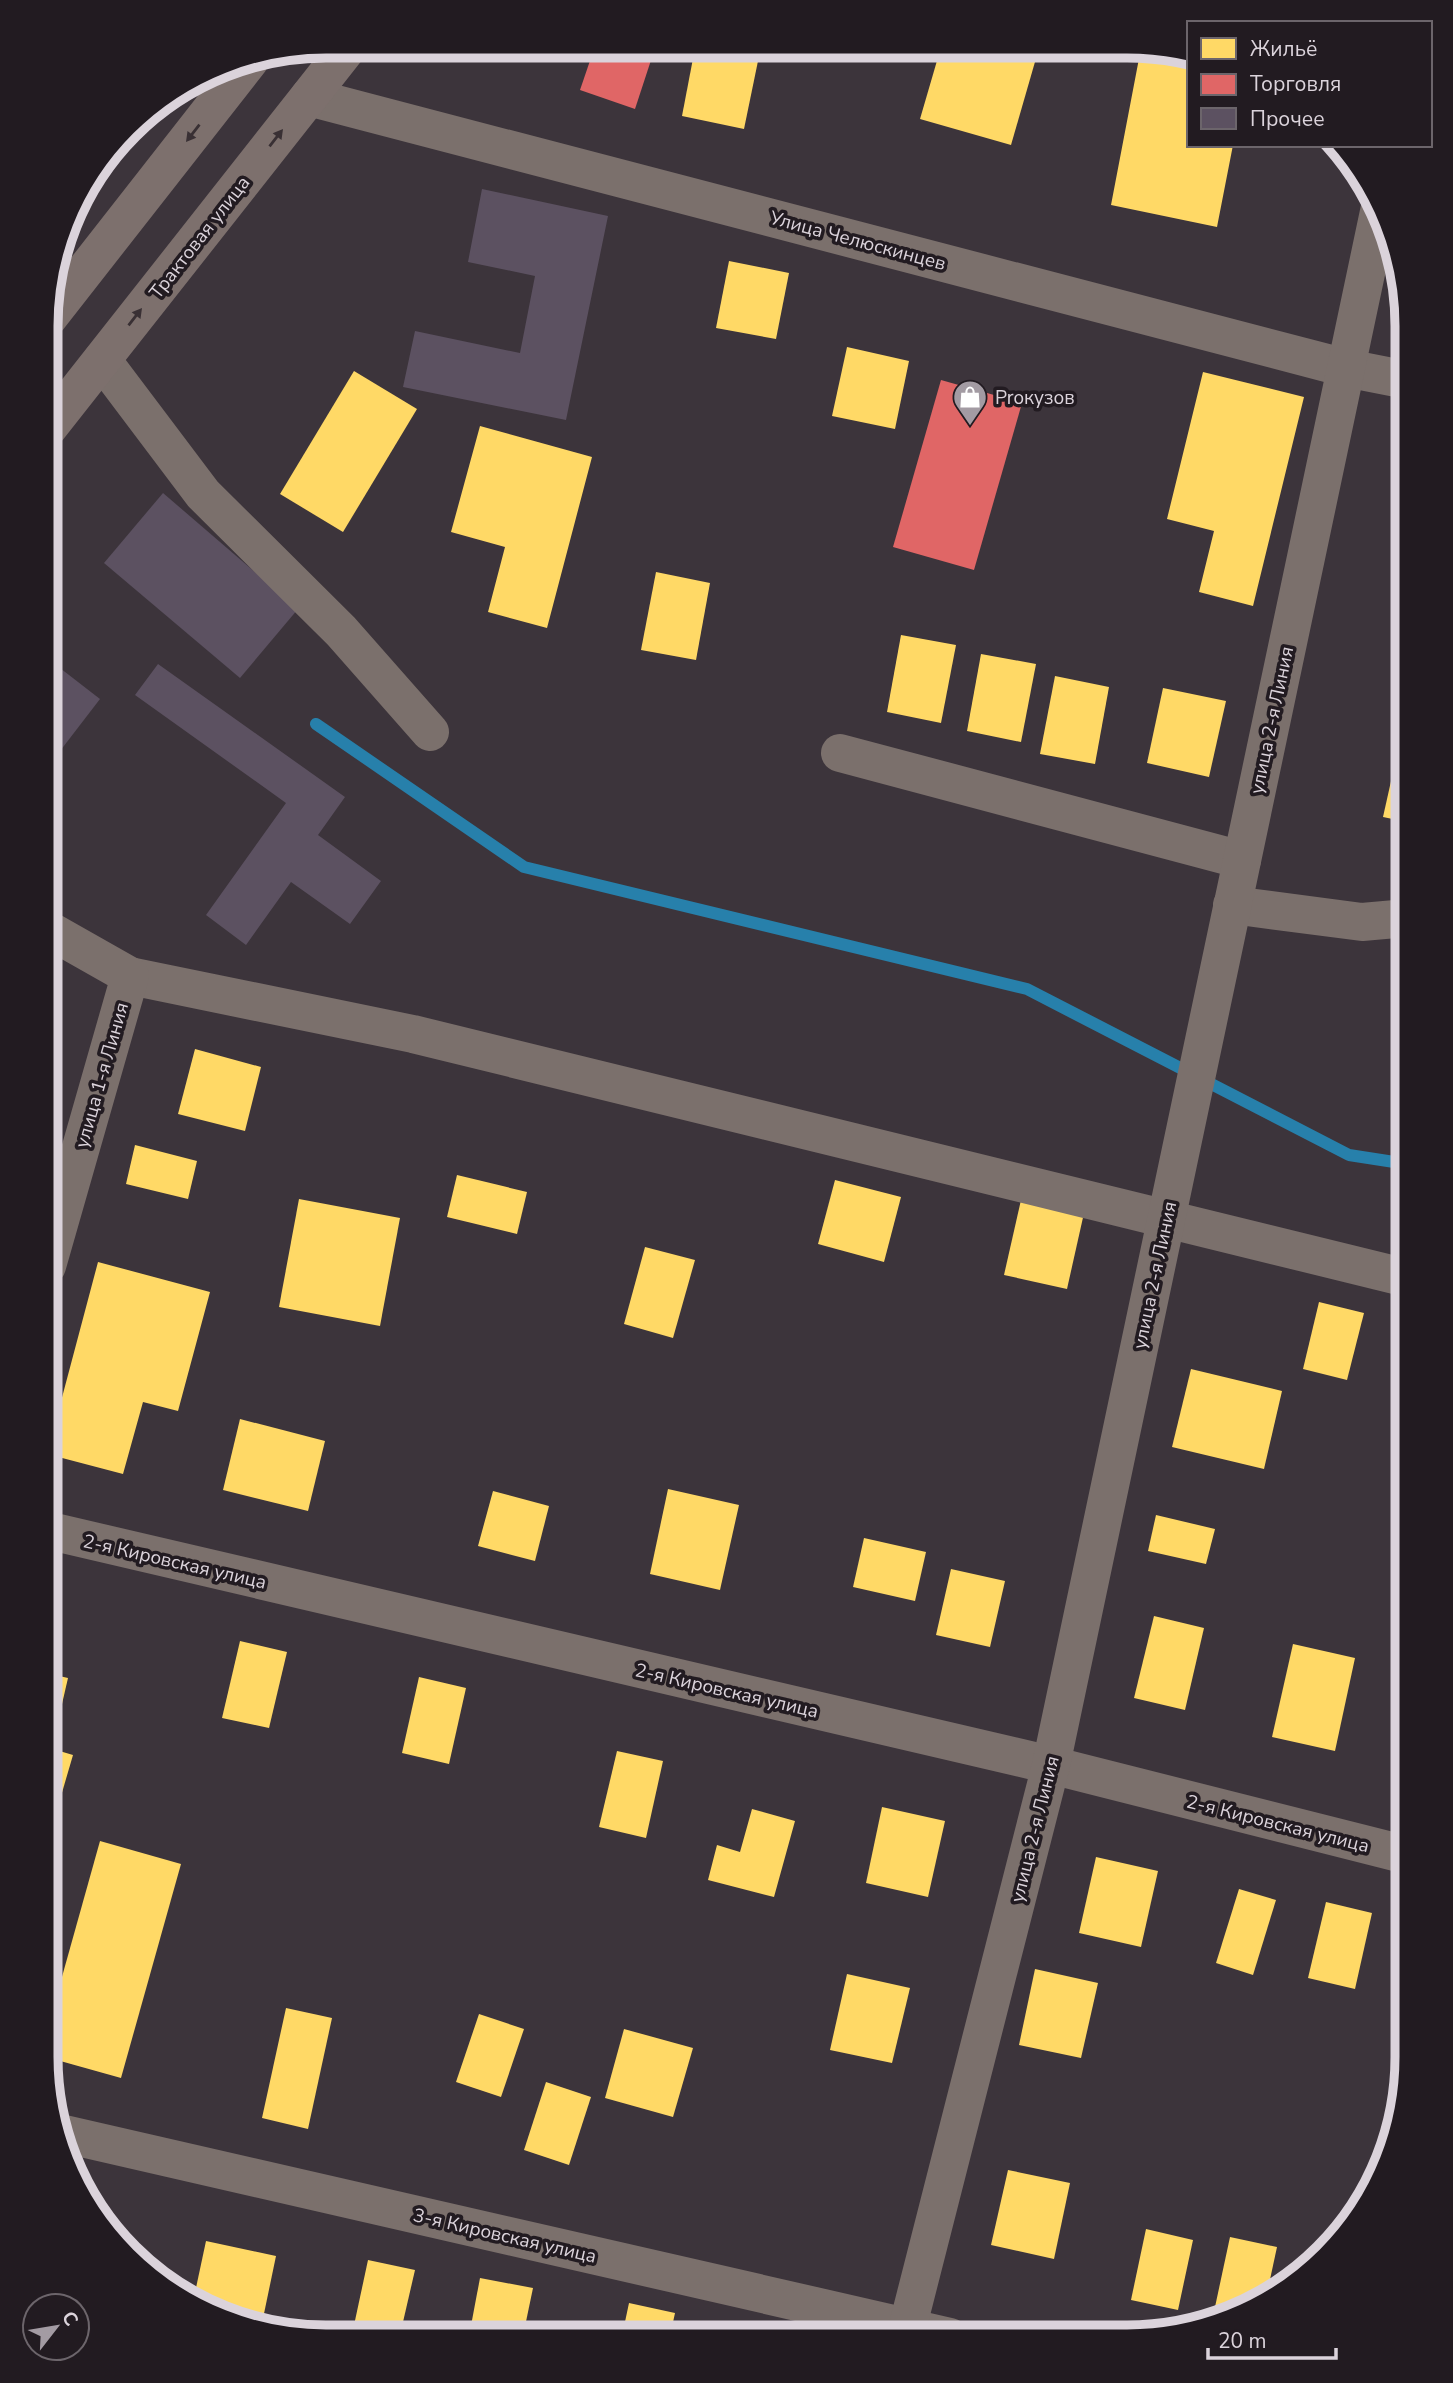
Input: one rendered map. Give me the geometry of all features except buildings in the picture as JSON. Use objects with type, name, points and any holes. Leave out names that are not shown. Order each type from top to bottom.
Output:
[{"type":"main road","name":"Трактовая улица","points":[[58,415],[340,58]]},
{"type":"main road","points":[[58,304],[241,71]]},
{"type":"street","name":"Улица Челюскинцев","points":[[309,97],[1346,368],[1395,377]]},
{"type":"street","name":"улица 2-я Линия","points":[[908,2325],[1051,1765],[1376,226]]},
{"type":"street","points":[[102,360],[203,494],[341,631],[430,732]]},
{"type":"street","points":[[841,753],[1242,860]]},
{"type":"street","points":[[1232,905],[1362,922],[1395,919]]},
{"type":"street","name":"улица 1-я Линия","points":[[58,935],[130,976],[58,1228]]},
{"type":"street","points":[[130,976],[413,1034],[1395,1275]]},
{"type":"street","name":"2-я Кировская улица","points":[[58,1533],[1051,1765],[1395,1852]]},
{"type":"street","name":"3-я Кировская улица","points":[[69,2135],[876,2325]]},
{"type":"waterway","points":[[316,724],[524,867],[1027,989],[1349,1155],[1395,1162]]},
{"type":"place","name":"Proкузов","points":[[970,427]]}]
